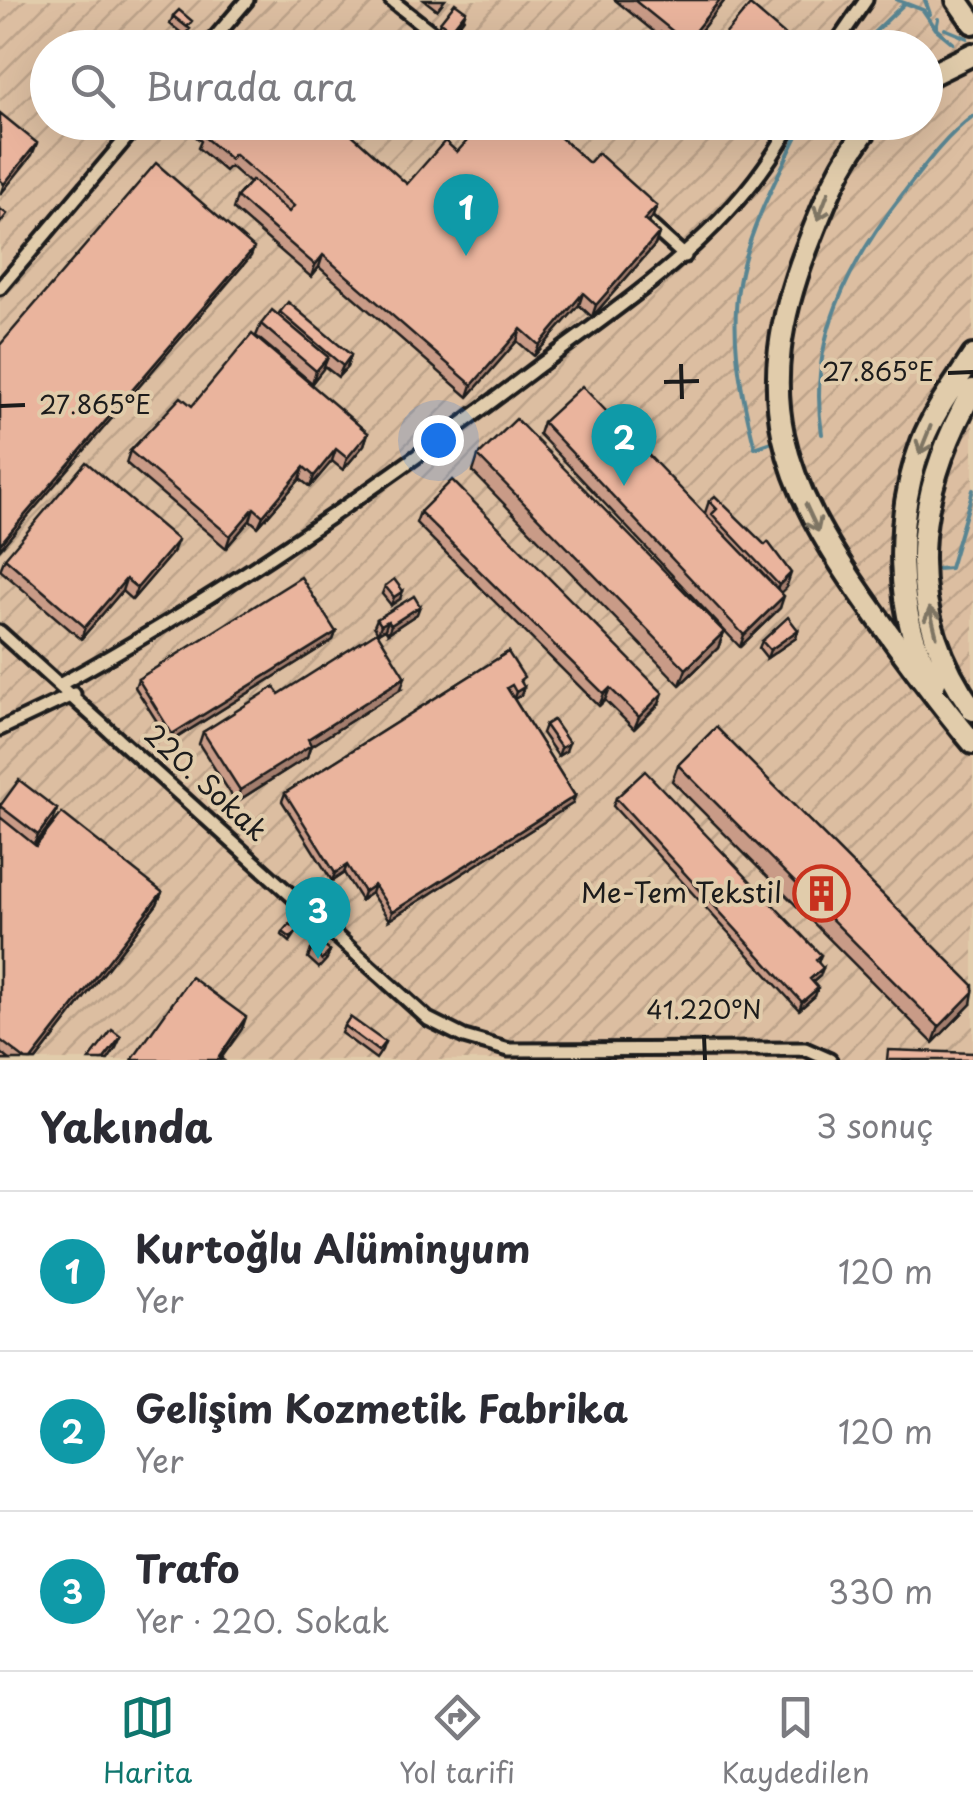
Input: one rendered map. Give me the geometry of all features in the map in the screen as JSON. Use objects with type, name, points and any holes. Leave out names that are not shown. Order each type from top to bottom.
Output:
[{"type":"highway","points":[[957,0],[973,23]]},
{"type":"highway","points":[[943,69],[973,54]]},
{"type":"highway","points":[[858,140],[830,187],[787,304],[778,370],[780,426],[796,484],[821,536],[973,740]]},
{"type":"highway","points":[[973,356],[922,442],[908,494],[904,541],[906,594],[921,651],[931,676],[973,740]]},
{"type":"highway","points":[[973,390],[948,433],[927,497],[923,565],[931,618],[946,666],[973,710]]},
{"type":"highway","points":[[927,497],[973,408]]},
{"type":"street","points":[[222,30],[248,0]]},
{"type":"street","points":[[391,0],[429,30]]},
{"type":"street","points":[[845,30],[866,0]]},
{"type":"street","points":[[0,288],[125,140]]},
{"type":"street","points":[[61,684],[372,492],[685,256],[773,159],[783,140]]},
{"type":"street","points":[[628,205],[685,256]]},
{"type":"street","name":"220. Sokak","points":[[0,632],[74,694],[414,1007],[464,1037],[509,1050],[805,1048],[830,1060]]},
{"type":"street","points":[[0,729],[74,694]]},
{"type":"shaded area","points":[[0,0],[973,0],[973,1060],[0,1060]]},
{"type":"building","points":[[634,0],[720,0],[696,30],[671,30]]},
{"type":"building","points":[[455,3],[466,11],[451,30],[440,22]]},
{"type":"building","points":[[750,5],[779,30],[729,30]]},
{"type":"building","points":[[179,10],[192,21],[187,27],[173,16]]},
{"type":"building","points":[[0,113],[37,143],[4,184],[0,180]]},
{"type":"building","points":[[208,140],[358,140],[407,184],[445,141],[457,152],[468,140],[563,140],[589,163],[598,153],[657,206],[644,220],[659,233],[596,305],[583,293],[539,345],[521,329],[472,385],[323,255],[315,265],[237,197],[252,180],[289,212],[294,206],[234,154],[230,159]]},
{"type":"building","points":[[156,163],[254,248],[0,544],[0,345]]},
{"type":"building","points":[[288,302],[351,355],[343,366],[280,312]]},
{"type":"building","points":[[272,310],[328,357],[316,371],[261,324]]},
{"type":"building","points":[[252,334],[368,433],[347,458],[336,449],[314,476],[304,467],[263,516],[254,508],[230,536],[130,451],[181,397],[192,406]]},
{"type":"building","points":[[582,386],[784,596],[744,635],[543,422]]},
{"type":"building","points":[[516,419],[724,632],[686,669],[478,456]]},
{"type":"building","points":[[86,462],[178,540],[137,588],[126,579],[85,627],[5,558]]},
{"type":"building","points":[[452,480],[663,693],[639,717],[610,688],[604,694],[420,512]]},
{"type":"building","points":[[715,496],[765,545],[768,542],[791,573],[779,585],[712,514],[717,509],[709,501]]},
{"type":"building","points":[[301,577],[336,632],[172,734],[138,679]]},
{"type":"building","points":[[394,579],[403,591],[394,597],[385,586]]},
{"type":"building","points":[[414,596],[420,606],[391,625],[388,621],[381,625],[377,619]]},
{"type":"building","points":[[788,617],[798,630],[770,650],[762,641]]},
{"type":"building","points":[[377,632],[405,677],[308,739],[311,745],[240,790],[203,732],[274,687],[279,694]]},
{"type":"building","points":[[508,652],[524,677],[520,680],[524,687],[516,692],[512,685],[507,688],[575,796],[392,912],[374,885],[364,892],[347,865],[335,873],[285,793]]},
{"type":"building","points":[[553,720],[569,743],[561,748],[545,725]]},
{"type":"building","name":"Me-Tem Tekstil","points":[[716,727],[973,985],[973,992],[939,1027],[678,765]]},
{"type":"building","points":[[645,771],[821,955],[816,960],[823,968],[810,979],[818,988],[802,1002],[616,798]]},
{"type":"building","points":[[19,780],[57,809],[38,835],[0,806]]},
{"type":"building","points":[[62,813],[162,892],[31,1060],[26,1060],[0,1040],[0,817],[36,846]]},
{"type":"building","points":[[290,924],[298,930],[291,938],[283,932]]},
{"type":"building","points":[[318,941],[330,951],[322,960],[311,950]]},
{"type":"building","points":[[191,977],[246,1017],[219,1057],[223,1060],[132,1060]]},
{"type":"building","points":[[350,1017],[385,1042],[378,1051],[344,1026]]},
{"type":"building","points":[[112,1030],[121,1037],[103,1060],[89,1060]]},
{"type":"building","points":[[888,1050],[973,1053],[973,1060],[887,1060]]},
{"type":"waterway","points":[[897,0],[923,10],[936,29]]},
{"type":"waterway","points":[[925,0],[930,14]]},
{"type":"waterway","points":[[877,30],[904,4]]},
{"type":"waterway","points":[[937,30],[938,19]]},
{"type":"waterway","points":[[945,29],[967,38]]},
{"type":"waterway","points":[[943,35],[953,43]]},
{"type":"waterway","points":[[822,434],[821,366],[827,335],[850,275],[920,171],[973,116]]},
{"type":"waterway","points":[[775,441],[755,448],[743,396],[736,314],[749,244],[796,140]]},
{"type":"waterway","points":[[937,569],[950,568],[973,490]]},
{"type":"place","name":"Kurtoğlu Alüminyum","points":[[466,256]]},
{"type":"place","name":"Gelişim Kozmetik Fabrika","points":[[624,486]]},
{"type":"place","name":"Me-Tem Tekstil","points":[[821,893]]},
{"type":"place","name":"Trafo","points":[[318,959]]}]
